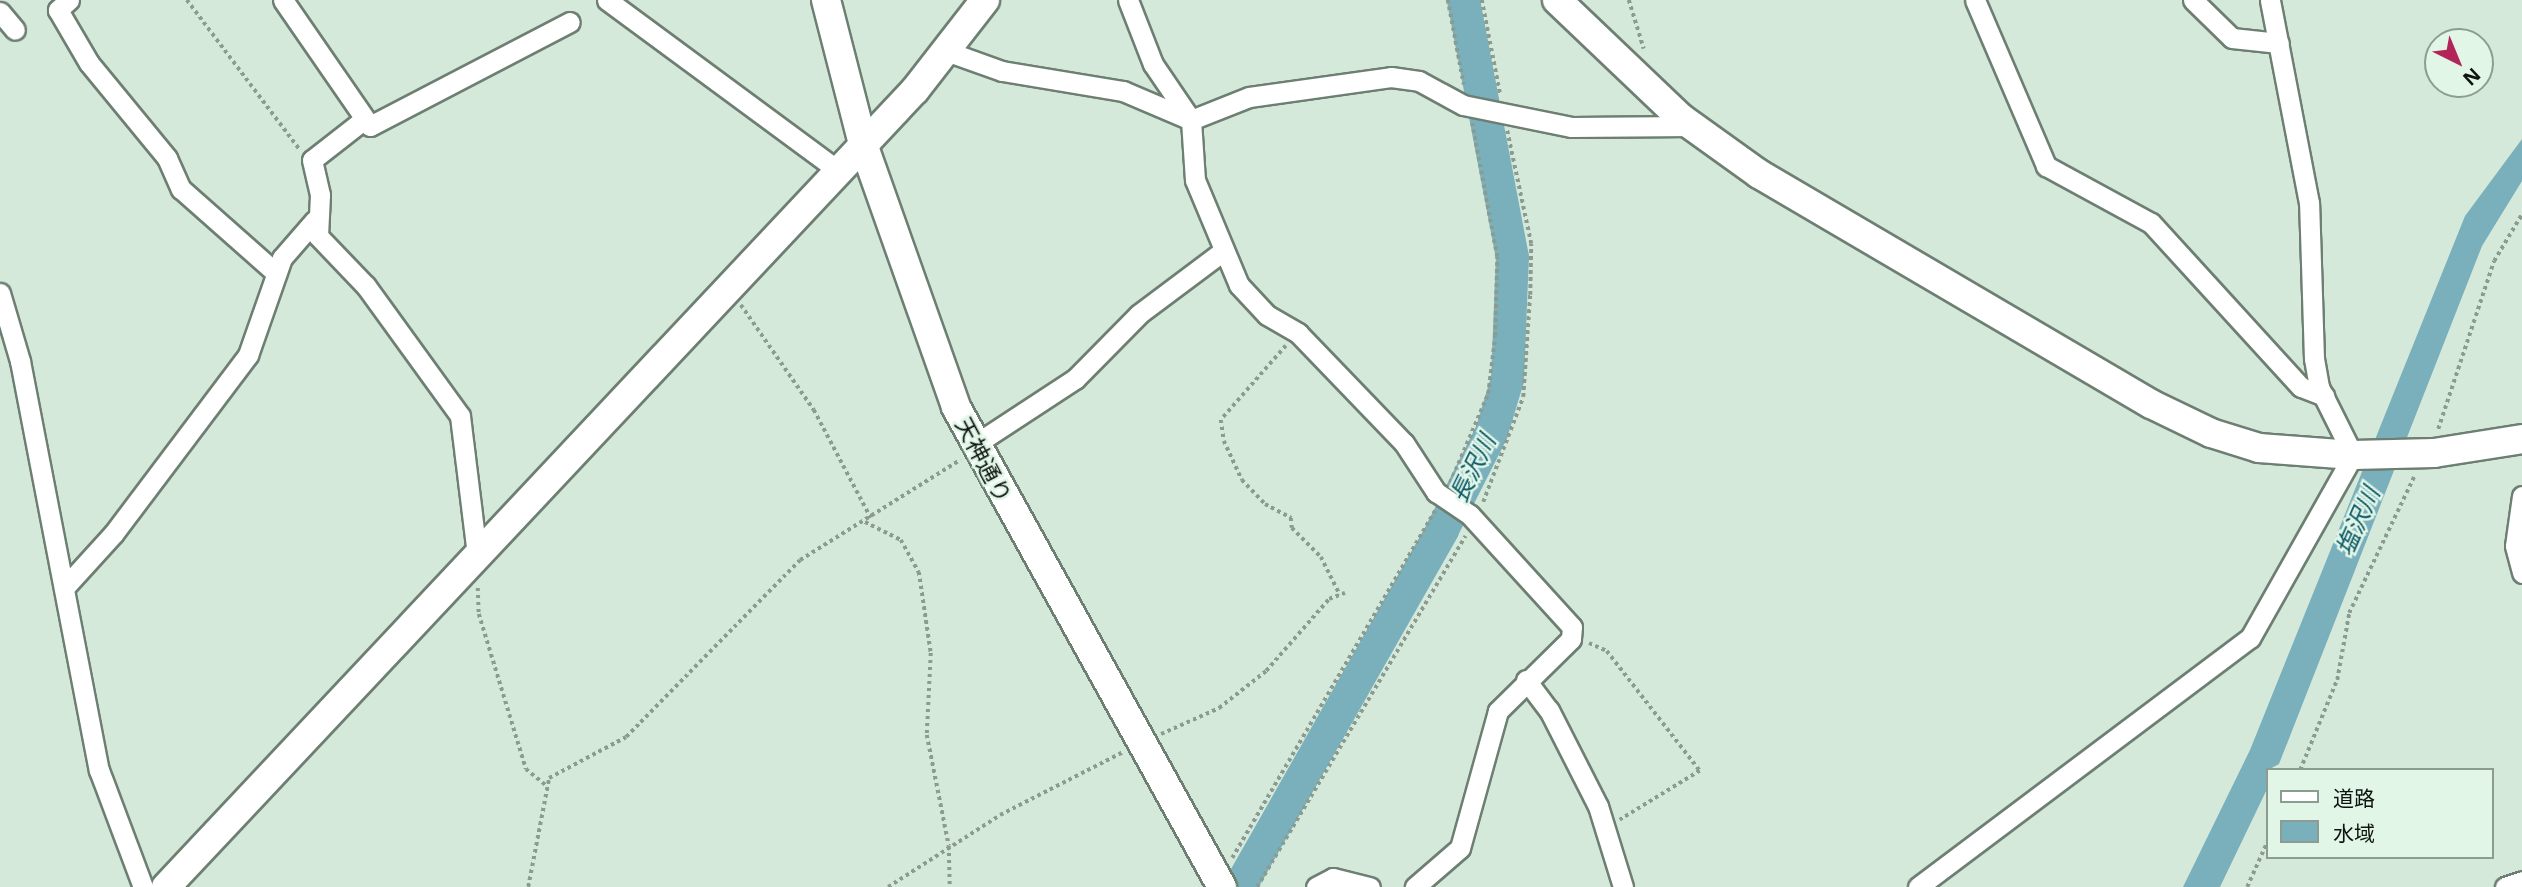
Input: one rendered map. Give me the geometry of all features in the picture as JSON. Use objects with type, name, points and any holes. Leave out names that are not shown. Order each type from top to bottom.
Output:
[{"type":"street","points":[[69,0],[58,10],[89,63],[167,158],[181,189],[276,273]]},
{"type":"street","points":[[283,0],[362,121],[370,126],[401,114],[472,68],[570,22]]},
{"type":"street","points":[[607,0],[838,170]]},
{"type":"street","name":"天神通り","points":[[827,0],[863,144],[924,331],[976,447],[1219,884]]},
{"type":"street","points":[[166,887],[863,144],[946,51],[985,0]]},
{"type":"street","points":[[1128,0],[1153,64],[1191,120],[1195,180],[1222,252],[1239,285],[1267,315],[1298,333],[1404,443],[1443,497],[1472,518],[1565,617],[1571,635],[1498,711],[1460,848],[1415,887]]},
{"type":"street","points":[[1557,0],[1692,126],[1759,174],[2151,404],[2259,448],[2361,455],[2522,454]]},
{"type":"street","points":[[1975,0],[2046,166],[2151,223],[2301,387],[2324,396]]},
{"type":"street","points":[[2193,0],[2232,38],[2279,43]]},
{"type":"street","points":[[2270,0],[2309,203],[2314,359],[2324,396],[2361,455]]},
{"type":"street","points":[[0,12],[15,30]]},
{"type":"street","points":[[946,51],[1002,71],[1123,91],[1191,120],[1248,97],[1306,85],[1391,77],[1419,81],[1469,107],[1501,114],[1626,131],[1692,126]]},
{"type":"street","points":[[362,121],[312,160],[320,195],[314,220],[318,236],[366,286],[460,416],[477,554]]},
{"type":"street","points":[[64,588],[114,533],[248,355],[276,273],[293,239],[314,220]]},
{"type":"street","points":[[976,447],[1075,379],[1139,314],[1222,252]]},
{"type":"street","points":[[0,293],[20,361],[102,781],[143,887]]},
{"type":"street","points":[[2431,453],[2522,439]]},
{"type":"street","points":[[1918,887],[2249,638],[2361,455]]},
{"type":"street","points":[[2522,496],[2515,546],[2522,573]]},
{"type":"street","points":[[1526,680],[1564,737],[1606,828],[1623,887]]},
{"type":"street","points":[[1316,887],[1333,878],[1370,887]]},
{"type":"street","points":[[2505,887],[2522,881]]},
{"type":"path","points":[[187,0],[290,141],[312,160]]},
{"type":"path","points":[[1219,884],[1443,497],[1488,394],[1495,336],[1497,257],[1448,0]]},
{"type":"path","points":[[1257,887],[1472,518],[1523,397],[1531,244],[1501,114],[1482,0]]},
{"type":"path","points":[[1629,0],[1645,53],[1644,83]]},
{"type":"path","points":[[2301,768],[2330,701],[2362,580],[2431,453],[2463,367],[2494,261],[2522,214]]},
{"type":"path","points":[[728,288],[814,410],[872,518]]},
{"type":"path","points":[[888,887],[949,846],[1142,743],[1219,708],[1266,671],[1329,599],[1343,594],[1321,557],[1292,528],[1291,518],[1265,504],[1242,480],[1224,441],[1221,420],[1298,333]]},
{"type":"path","points":[[527,887],[547,786],[559,771],[626,737],[800,560],[872,518],[976,447]]},
{"type":"path","points":[[865,522],[901,540],[919,572],[932,653],[927,735],[949,846],[950,887]]},
{"type":"path","points":[[477,554],[480,614],[491,656],[526,769],[547,786]]},
{"type":"path","points":[[1571,635],[1607,651],[1700,771],[1606,828]]},
{"type":"path","points":[[2246,887],[2266,843]]},
{"type":"water","name":"塩沢川","points":[[2522,139],[2522,181],[2482,246],[2279,764],[2266,768],[2266,791],[2220,887],[2183,887],[2250,750],[2465,216]]},
{"type":"waterway","name":"長沢川","points":[[1239,887],[1442,529],[1491,432],[1507,379],[1512,257],[1463,0]]}]
